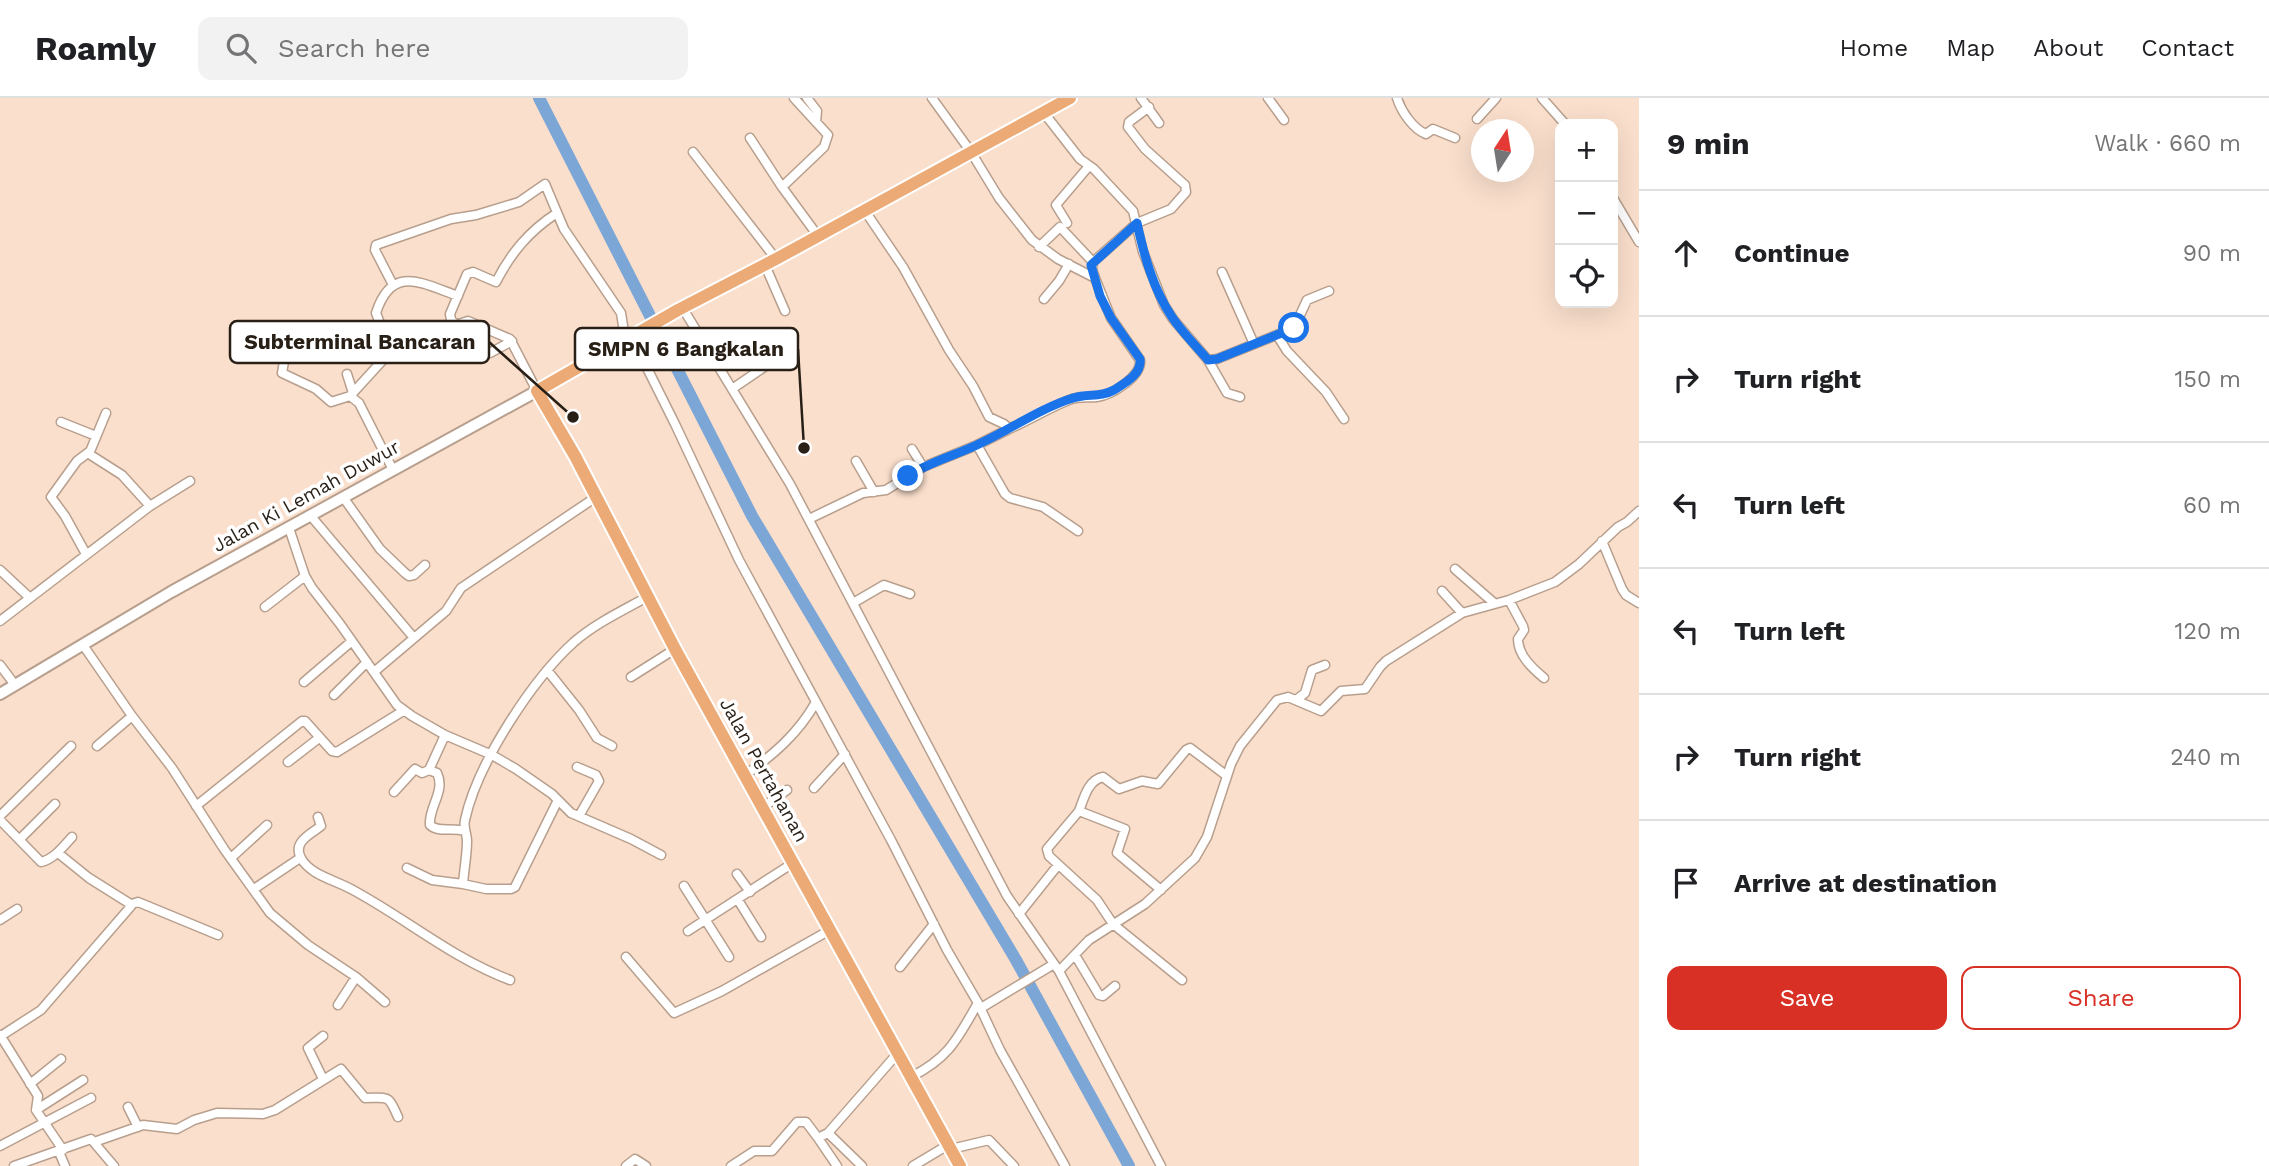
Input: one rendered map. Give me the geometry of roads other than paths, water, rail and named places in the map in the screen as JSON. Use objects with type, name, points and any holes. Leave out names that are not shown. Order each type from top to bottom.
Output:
[{"type":"highway","name":"Jalan Ki Lemah Duwur","points":[[537,391],[680,308],[771,262],[1070,98]]},
{"type":"highway","name":"Jalan Pertahanan","points":[[537,391],[744,776],[960,1166]]},
{"type":"main road","name":"Jalan Ki Lemah Duwur","points":[[0,694],[171,592],[537,391]]},
{"type":"street","points":[[782,187],[827,143],[828,135],[794,98]]},
{"type":"street","points":[[807,98],[817,111],[816,122]]},
{"type":"street","points":[[932,98],[1024,232],[1040,247],[1095,278]]},
{"type":"street","points":[[1141,98],[1159,123]]},
{"type":"street","points":[[1268,98],[1284,120]]},
{"type":"street","points":[[1397,98],[1422,133],[1426,134],[1433,129],[1455,138]]},
{"type":"street","points":[[1477,119],[1496,98]]},
{"type":"street","points":[[1542,98],[1561,119]]},
{"type":"street","points":[[809,519],[863,493],[886,490],[923,467],[977,445],[1073,398],[1100,396],[1112,391],[1139,370],[1140,359],[1111,318],[1092,269],[1093,262],[1137,223],[1178,204],[1187,188],[1145,149],[1128,127],[1129,122],[1149,107]]},
{"type":"street","points":[[1044,113],[1080,159],[1128,205],[1137,223],[1143,252],[1164,305],[1208,360],[1227,393],[1240,397]]},
{"type":"street","points":[[750,138],[818,236]]},
{"type":"street","points":[[693,152],[771,262],[785,311]]},
{"type":"street","points":[[1067,223],[1056,205],[1089,166]]},
{"type":"street","points":[[393,285],[375,250],[376,245],[451,219],[476,215],[519,202],[545,184],[557,213],[586,265],[621,313],[624,331],[645,364],[739,560],[980,1005],[1000,1050],[1065,1166]]},
{"type":"street","points":[[1618,206],[1639,242]]},
{"type":"street","points":[[864,211],[903,267],[989,417],[1009,429]]},
{"type":"street","points":[[512,341],[490,353],[449,318],[470,272],[496,282],[515,250],[535,228],[557,213]]},
{"type":"street","points":[[1040,247],[1060,227],[1093,262]]},
{"type":"street","points":[[1044,299],[1069,264]]},
{"type":"street","points":[[1222,272],[1254,344]]},
{"type":"street","points":[[286,350],[282,373],[316,389],[331,402],[351,394],[402,344],[400,338],[381,326],[376,313],[381,300],[393,285],[400,281],[417,281],[458,296]]},
{"type":"street","points":[[1208,360],[1217,359],[1296,326],[1307,300],[1329,291]]},
{"type":"street","points":[[680,308],[790,484],[1007,896],[1053,968],[1161,1166]]},
{"type":"street","points":[[456,325],[468,321],[501,333],[512,341],[537,391]]},
{"type":"street","points":[[1277,335],[1287,351],[1325,392],[1344,419]]},
{"type":"street","points":[[732,389],[770,363]]},
{"type":"street","points":[[347,373],[351,394],[359,403],[393,470]]},
{"type":"street","points":[[86,554],[51,497],[77,461],[89,452],[106,413]]},
{"type":"street","points":[[61,422],[96,436]]},
{"type":"street","points":[[977,445],[983,460],[1005,494],[1010,498],[1043,507],[1078,531]]},
{"type":"street","points":[[912,449],[923,467]]},
{"type":"street","points":[[89,452],[122,475],[150,506]]},
{"type":"street","points":[[856,461],[874,492]]},
{"type":"street","points":[[0,621],[150,506],[190,481]]},
{"type":"street","points":[[343,497],[380,549],[405,573],[414,575],[425,565]]},
{"type":"street","points":[[374,672],[446,611],[461,588],[596,497]]},
{"type":"street","points":[[911,1077],[929,1068],[952,1047],[980,1005],[1015,989],[1075,955],[1089,940],[1161,891],[1195,858],[1207,837],[1227,776],[1246,736],[1282,697],[1321,711],[1341,691],[1365,689],[1386,661],[1462,613],[1508,600],[1563,577],[1639,510]]},
{"type":"street","points":[[310,515],[414,638]]},
{"type":"street","points":[[289,528],[305,576],[397,705],[533,780],[568,811],[661,855]]},
{"type":"street","points":[[1602,541],[1626,596],[1639,603]]},
{"type":"street","points":[[1455,569],[1494,603]]},
{"type":"street","points":[[0,570],[30,598]]},
{"type":"street","points":[[265,607],[305,576]]},
{"type":"street","points":[[853,603],[884,585],[910,594]]},
{"type":"street","points":[[1442,591],[1462,613]]},
{"type":"street","points":[[463,884],[467,841],[465,821],[472,795],[523,700],[547,670],[593,627],[648,597]]},
{"type":"street","points":[[1508,600],[1524,630],[1518,639],[1519,648],[1533,669],[1544,678]]},
{"type":"street","points":[[304,682],[352,641]]},
{"type":"street","points":[[83,645],[172,768],[270,913],[385,1002]]},
{"type":"street","points":[[631,677],[675,649]]},
{"type":"street","points":[[334,695],[367,662]]},
{"type":"street","points":[[1296,700],[1306,693],[1312,670],[1325,665]]},
{"type":"street","points":[[0,666],[15,685]]},
{"type":"street","points":[[547,670],[597,738],[612,746]]},
{"type":"street","points":[[744,776],[789,740],[804,723],[816,702]]},
{"type":"street","points":[[196,806],[302,721],[305,721],[332,751],[337,752],[403,710]]},
{"type":"street","points":[[97,746],[132,716]]},
{"type":"street","points":[[394,792],[414,769],[422,773],[429,770],[446,734]]},
{"type":"street","points":[[288,762],[319,737]]},
{"type":"street","points":[[71,746],[0,818],[41,862],[46,862],[58,853],[72,837]]},
{"type":"street","points":[[1182,980],[1113,923],[1097,900],[1049,856],[1047,849],[1079,811],[1096,779],[1102,777],[1119,789],[1142,781],[1158,784],[1190,748],[1227,776]]},
{"type":"street","points":[[814,788],[845,754]]},
{"type":"street","points":[[577,767],[596,775],[599,781],[579,816]]},
{"type":"street","points":[[429,770],[437,773],[440,781],[430,825],[438,830],[455,828],[465,831]]},
{"type":"street","points":[[763,807],[787,790]]},
{"type":"street","points":[[407,868],[432,880],[486,889],[514,887],[558,800]]},
{"type":"street","points":[[20,839],[55,804]]},
{"type":"street","points":[[1079,811],[1125,830],[1117,853],[1161,891]]},
{"type":"street","points":[[318,817],[321,826],[299,843],[300,858],[322,876],[374,902],[464,957],[510,980]]},
{"type":"street","points":[[231,858],[267,825]]},
{"type":"street","points":[[58,853],[89,878],[132,904]]},
{"type":"street","points":[[254,889],[300,858]]},
{"type":"street","points":[[688,931],[793,863]]},
{"type":"street","points":[[1018,914],[1058,865]]},
{"type":"street","points":[[737,874],[750,892]]},
{"type":"street","points":[[684,886],[729,957]]},
{"type":"street","points":[[738,900],[761,937]]},
{"type":"street","points":[[65,1166],[61,1151],[36,1110],[38,1096],[0,1036],[41,1010],[132,904],[138,902],[218,935]]},
{"type":"street","points":[[0,920],[17,909]]},
{"type":"street","points":[[900,967],[934,924]]},
{"type":"street","points":[[626,957],[674,1013],[722,991],[830,930]]},
{"type":"street","points":[[1075,955],[1099,995],[1103,996],[1115,986]]},
{"type":"street","points":[[338,1005],[356,977]]},
{"type":"street","points":[[323,1036],[308,1048],[323,1079]]},
{"type":"street","points":[[818,1139],[828,1133],[897,1054]]},
{"type":"street","points":[[30,1084],[61,1059]]},
{"type":"street","points":[[94,1142],[138,1127],[153,1125],[177,1129],[194,1120],[226,1112],[263,1114],[275,1110],[343,1069],[365,1098],[390,1099],[398,1117]]},
{"type":"street","points":[[36,1110],[83,1080]]},
{"type":"street","points":[[0,1146],[91,1098]]},
{"type":"street","points":[[128,1107],[138,1127]]},
{"type":"street","points":[[731,1166],[754,1151],[772,1151],[797,1122],[806,1122],[837,1166]]},
{"type":"street","points":[[828,1133],[862,1166]]},
{"type":"street","points":[[14,1166],[90,1139],[114,1166]]},
{"type":"street","points":[[913,1166],[949,1147],[989,1140],[1014,1166]]},
{"type":"street","points":[[626,1166],[635,1159],[646,1166]]},
{"type":"waterway","points":[[539,98],[752,516],[1016,960],[1129,1166]]},
{"type":"place","name":"Subterminal Bancaran","points":[[573,417]]},
{"type":"place","name":"SMPN 6 Bangkalan","points":[[804,448]]}]
